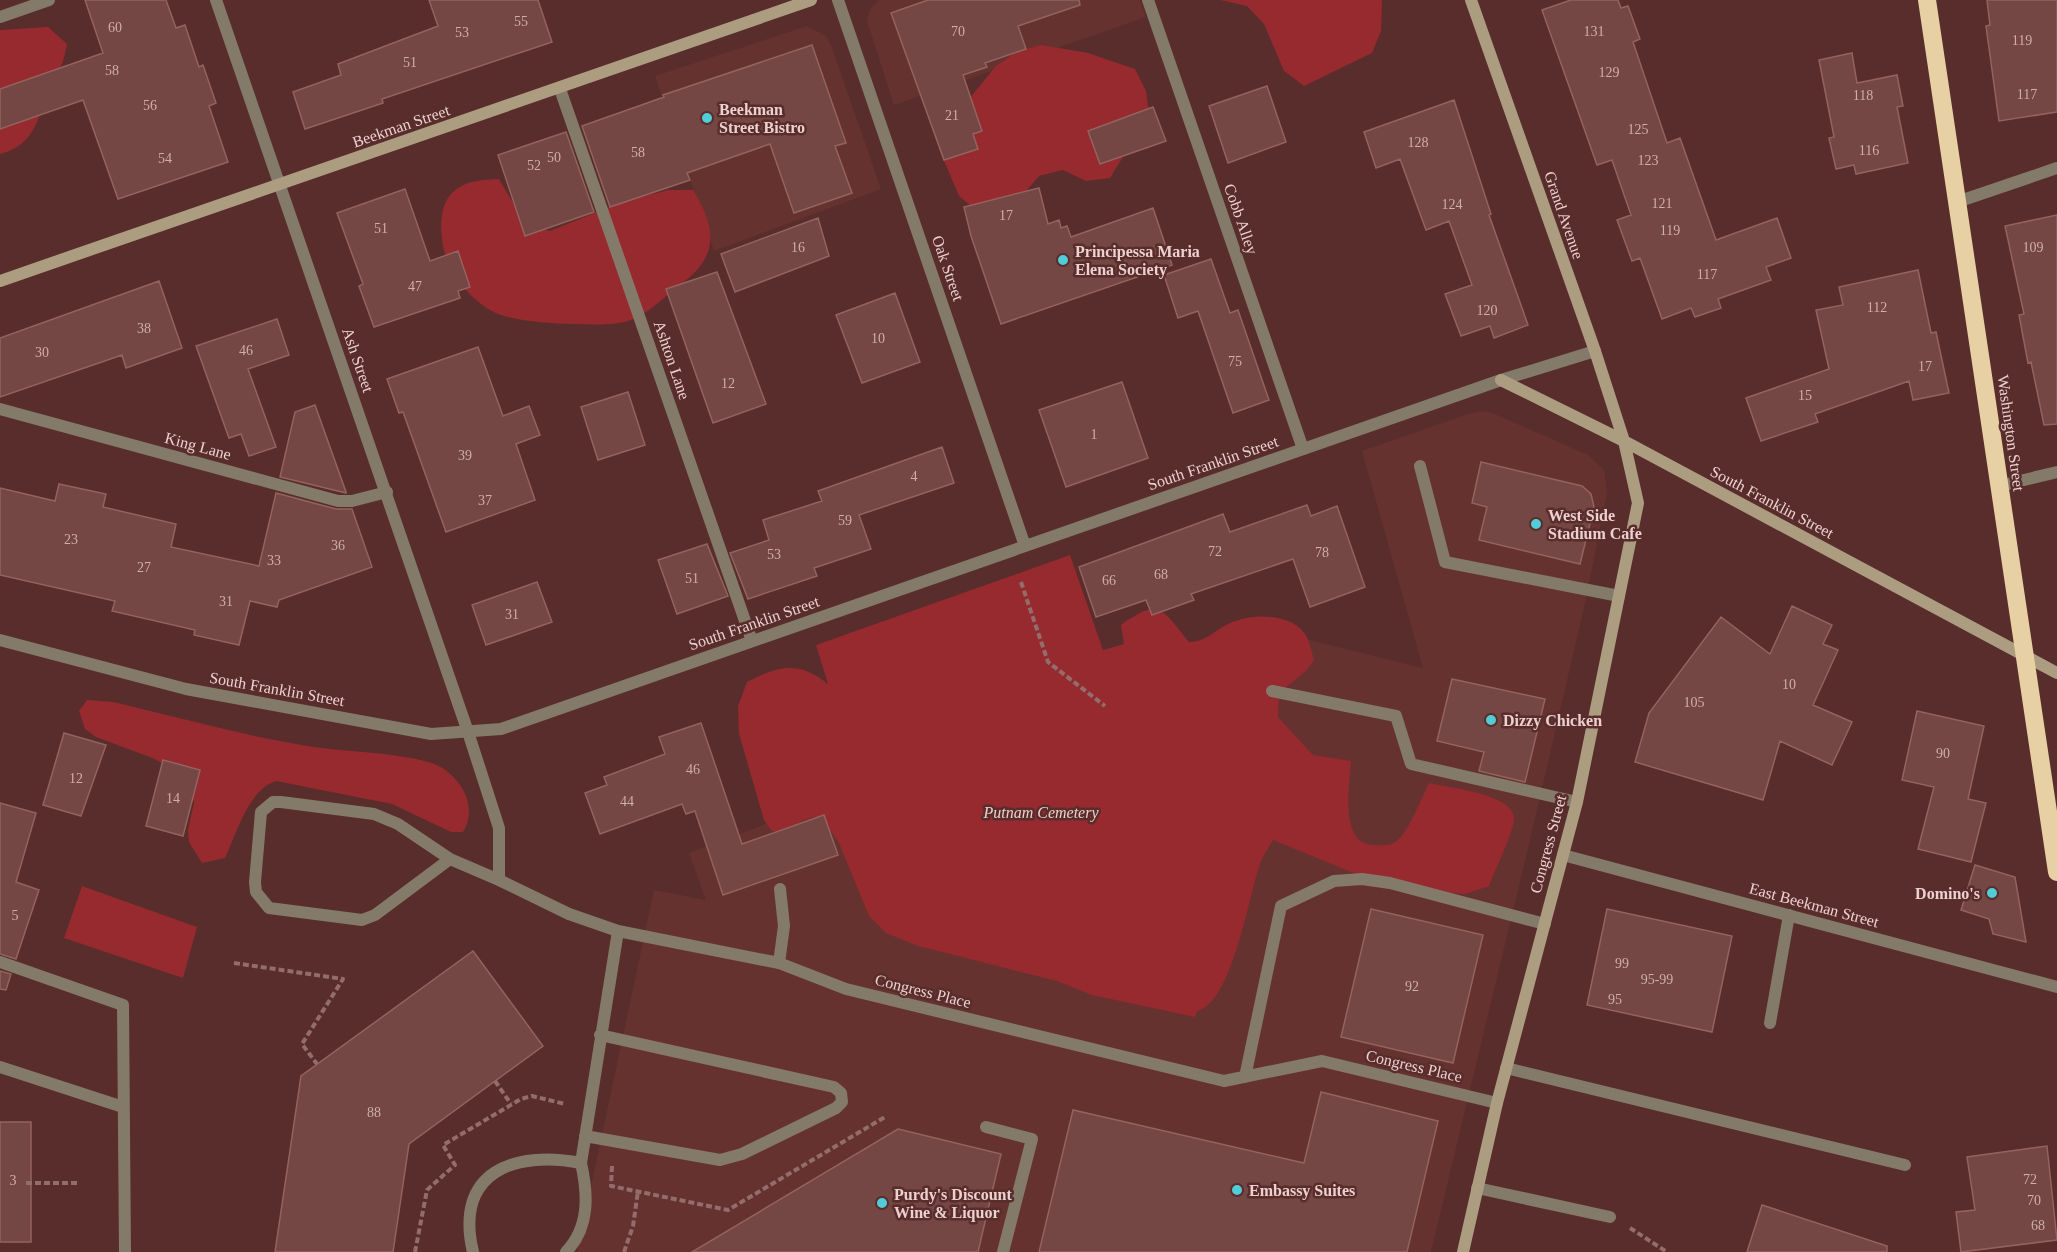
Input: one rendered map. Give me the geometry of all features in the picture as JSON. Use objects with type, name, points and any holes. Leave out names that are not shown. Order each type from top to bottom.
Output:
[{"type":"highway","name":"Washington Street","points":[[1927,0],[2057,872]]},
{"type":"street","points":[[0,17],[49,0]]},
{"type":"street","name":"Ash Street","points":[[216,0],[468,732]]},
{"type":"street","name":"Beekman Street","points":[[0,281],[560,89],[811,0]]},
{"type":"street","name":"Oak Street","points":[[838,0],[1025,546]]},
{"type":"street","name":"Cobb Alley","points":[[1148,0],[1304,449]]},
{"type":"street","name":"Grand Avenue","points":[[1471,0],[1595,351],[1624,441]]},
{"type":"street","name":"Ashton Lane","points":[[560,89],[753,641]]},
{"type":"street","points":[[1957,202],[2057,168]]},
{"type":"street","name":"South Franklin Street","points":[[0,640],[186,689],[431,734],[501,729],[1501,380],[1595,351]]},
{"type":"street","name":"South Franklin Street","points":[[1501,380],[1624,441],[2057,673]]},
{"type":"street","name":"King Lane","points":[[0,409],[338,501],[352,501],[387,492]]},
{"type":"street","name":"Congress Street","points":[[1463,1252],[1497,1103],[1577,802],[1638,503],[1624,441]]},
{"type":"street","points":[[1420,466],[1445,562],[1619,596]]},
{"type":"street","points":[[1999,486],[2057,472]]},
{"type":"street","points":[[1272,691],[1396,716],[1411,764],[1577,802]]},
{"type":"street","points":[[468,732],[499,828],[499,880]]},
{"type":"street","name":"Congress Place","points":[[450,859],[375,915],[362,920],[269,908],[256,892],[259,819],[266,806],[273,802],[374,814],[398,824],[450,859],[569,914],[618,931],[779,963],[846,989],[1224,1081],[1322,1061],[1497,1103]]},
{"type":"street","name":"East Beekman Street","points":[[1563,855],[2057,987]]},
{"type":"street","points":[[1245,1077],[1281,906],[1314,888],[1334,881],[1362,879],[1545,924]]},
{"type":"street","points":[[779,963],[784,926],[780,889]]},
{"type":"street","points":[[1770,1023],[1789,915]]},
{"type":"street","points":[[566,1252],[579,1231],[586,1211],[587,1191],[581,1163],[618,931]]},
{"type":"street","points":[[0,962],[123,1005],[125,1252]]},
{"type":"street","points":[[585,1136],[720,1160],[742,1154],[836,1108],[842,1102],[841,1093],[834,1087],[600,1035]]},
{"type":"street","points":[[0,1067],[123,1107]]},
{"type":"street","points":[[1506,1068],[1905,1165]]},
{"type":"street","points":[[986,1127],[1032,1139],[1003,1252]]},
{"type":"street","points":[[473,1252],[468,1215],[473,1195],[488,1178],[511,1165],[536,1158],[581,1163]]},
{"type":"street","points":[[1477,1188],[1610,1216]]},
{"type":"path","points":[[1021,582],[1048,662],[1105,706]]},
{"type":"path","points":[[234,963],[343,979],[302,1044],[317,1064]]},
{"type":"path","points":[[495,1081],[511,1104]]},
{"type":"path","points":[[415,1252],[427,1190],[455,1165],[443,1145],[511,1104],[532,1096],[562,1103]]},
{"type":"path","points":[[26,1184],[79,1184]]},
{"type":"path","points":[[624,1252],[633,1226],[638,1191]]},
{"type":"path","points":[[1610,1216],[1668,1252]]},
{"type":"shaded area","points":[[879,0],[1140,0],[1146,17],[894,105],[867,21],[870,10]]},
{"type":"shaded area","points":[[807,26],[826,36],[831,45],[881,189],[714,251],[655,76]]},
{"type":"shaded area","points":[[1484,411],[1588,455],[1604,470],[1607,492],[1586,599],[1431,1252],[577,1252],[654,890],[706,900],[689,853],[864,787],[1289,635],[1423,668],[1362,451],[1471,413]]},
{"type":"green space","points":[[1220,0],[1382,0],[1381,31],[1372,53],[1304,86],[1284,71],[1264,24],[1247,6]]},
{"type":"green space","points":[[48,27],[67,44],[63,62],[29,136],[22,144],[0,154],[0,30]]},
{"type":"green space","points":[[1041,45],[1088,53],[1135,69],[1146,91],[1149,114],[1110,178],[1086,181],[1063,170],[1039,176],[1022,196],[978,212],[959,196],[939,149],[955,128],[964,105],[996,66],[1016,52]]},
{"type":"green space","points":[[499,179],[526,225],[550,231],[619,203],[668,190],[693,190],[709,226],[709,249],[697,270],[685,281],[647,311],[626,322],[561,324],[529,321],[498,314],[475,299],[454,275],[443,245],[441,222],[446,201],[462,185]]},
{"type":"green space","name":"Putnam Cemetery","points":[[1070,555],[1103,650],[1124,644],[1121,625],[1144,611],[1153,609],[1166,615],[1189,642],[1202,640],[1244,618],[1274,617],[1301,629],[1307,637],[1314,660],[1307,670],[1279,693],[1278,717],[1313,755],[1351,761],[1349,811],[1355,834],[1362,842],[1372,845],[1392,844],[1398,840],[1415,813],[1429,783],[1494,798],[1512,811],[1514,820],[1507,844],[1489,886],[1465,894],[1390,888],[1273,840],[1261,861],[1230,968],[1210,1004],[1197,1011],[1195,1017],[1092,995],[1057,981],[918,946],[886,933],[869,916],[839,843],[825,822],[814,817],[802,821],[784,834],[772,831],[764,820],[739,734],[738,706],[747,682],[779,669],[789,668],[808,672],[828,684],[816,645]]},
{"type":"green space","points":[[87,700],[113,702],[289,743],[401,756],[433,764],[444,769],[463,789],[469,806],[467,823],[463,832],[451,832],[392,804],[276,781],[258,793],[244,813],[225,858],[202,863],[189,842],[188,830],[194,803],[187,778],[155,759],[96,737],[85,729],[79,711]]},
{"type":"green space","points":[[82,886],[197,927],[183,978],[64,938]]},
{"type":"building","points":[[85,0],[166,0],[176,28],[185,25],[199,67],[203,65],[216,103],[209,106],[228,162],[118,199],[83,100],[0,129],[0,89],[103,53]]},
{"type":"building","points":[[429,0],[538,0],[552,42],[382,99],[383,103],[305,129],[293,92],[341,75],[338,64],[438,26]]},
{"type":"building","points":[[928,0],[1079,0],[1080,5],[1018,26],[1026,49],[985,63],[987,67],[963,75],[982,131],[973,134],[978,149],[944,160],[891,13]]},
{"type":"building","points":[[1571,0],[1618,0],[1621,8],[1628,6],[1640,39],[1633,42],[1667,143],[1680,138],[1716,240],[1777,218],[1791,258],[1766,267],[1771,280],[1718,299],[1721,308],[1695,317],[1691,308],[1662,319],[1640,258],[1632,261],[1617,220],[1631,215],[1612,160],[1597,165],[1542,10]]},
{"type":"building","points":[[1987,0],[2057,0],[2057,112],[1999,121],[1986,26],[1990,25]]},
{"type":"building","points":[[812,45],[846,143],[835,146],[852,193],[794,213],[770,144],[687,173],[690,180],[610,207],[582,126],[664,97],[663,95]]},
{"type":"building","points":[[1852,53],[1857,83],[1897,75],[1903,106],[1897,107],[1908,163],[1856,174],[1854,165],[1836,169],[1829,138],[1834,137],[1819,60]]},
{"type":"building","points":[[1267,86],[1286,142],[1228,163],[1209,106]]},
{"type":"building","points":[[1454,100],[1491,214],[1489,215],[1528,325],[1494,338],[1490,326],[1461,336],[1445,294],[1472,285],[1449,221],[1426,230],[1400,159],[1376,168],[1364,132]]},
{"type":"building","points":[[1153,107],[1166,141],[1100,164],[1088,131]]},
{"type":"building","points":[[566,132],[594,212],[525,236],[498,155]]},
{"type":"building","name":"Principessa Maria Elena Society","points":[[1039,188],[1048,224],[1059,220],[1061,228],[1067,226],[1071,237],[1153,208],[1172,265],[1001,324],[971,236],[964,207]]},
{"type":"building","points":[[405,189],[430,261],[458,251],[470,287],[458,291],[460,298],[374,327],[359,286],[363,284],[337,213]]},
{"type":"building","points":[[2057,215],[2057,424],[2044,425],[2031,362],[2028,363],[2019,315],[2024,314],[2005,226]]},
{"type":"building","points":[[818,218],[829,256],[735,292],[721,254]]},
{"type":"building","points":[[1211,259],[1230,313],[1238,310],[1269,400],[1233,413],[1198,311],[1178,318],[1164,275]]},
{"type":"building","points":[[1918,270],[1931,333],[1936,332],[1949,393],[1913,400],[1909,381],[1815,414],[1818,422],[1761,441],[1746,398],[1829,369],[1816,310],[1843,305],[1839,287]]},
{"type":"building","points":[[717,272],[766,404],[713,423],[666,289]]},
{"type":"building","points":[[159,281],[182,348],[126,368],[122,355],[0,397],[0,338]]},
{"type":"building","points":[[895,293],[920,362],[862,383],[836,315]]},
{"type":"building","points":[[277,319],[289,355],[248,369],[276,447],[249,456],[241,434],[229,438],[196,346]]},
{"type":"building","points":[[478,347],[503,416],[529,406],[540,435],[516,444],[535,500],[446,532],[403,412],[399,413],[387,379]]},
{"type":"building","points":[[1122,382],[1148,458],[1066,487],[1039,410]]},
{"type":"building","points":[[628,392],[645,445],[598,460],[581,407]]},
{"type":"building","points":[[315,405],[346,493],[280,477],[295,412]]},
{"type":"building","points":[[942,447],[954,483],[859,515],[871,549],[814,568],[817,576],[748,599],[730,553],[769,540],[763,520],[822,501],[818,491]]},
{"type":"building","name":"West Side Stadium Cafe","points":[[1481,462],[1582,486],[1591,494],[1594,507],[1580,564],[1479,540],[1487,507],[1472,503]]},
{"type":"building","points":[[59,484],[106,494],[103,507],[176,524],[171,547],[259,566],[276,493],[336,509],[352,509],[372,567],[279,600],[277,607],[250,601],[239,645],[194,635],[195,630],[112,611],[115,601],[0,575],[0,488],[55,501]]},
{"type":"building","points":[[1307,505],[1311,516],[1337,506],[1365,587],[1310,607],[1293,559],[1191,594],[1194,600],[1152,615],[1146,600],[1096,617],[1079,567],[1223,514],[1230,532]]},
{"type":"building","points":[[707,544],[728,596],[677,614],[658,560]]},
{"type":"building","points":[[537,582],[552,622],[486,645],[472,605]]},
{"type":"building","points":[[1792,606],[1832,625],[1823,644],[1838,650],[1813,705],[1852,722],[1832,765],[1780,741],[1763,800],[1635,762],[1649,713],[1721,617],[1770,654]]},
{"type":"building","name":"Dizzy Chicken","points":[[1452,679],[1545,699],[1525,782],[1479,771],[1484,752],[1437,741]]},
{"type":"building","points":[[1917,711],[1984,726],[1968,799],[1986,803],[1971,862],[1918,849],[1934,787],[1902,780]]},
{"type":"building","points":[[701,723],[742,844],[824,815],[838,855],[723,895],[695,811],[686,814],[682,804],[600,834],[585,793],[607,785],[604,777],[665,754],[659,737]]},
{"type":"building","points":[[64,733],[106,745],[81,816],[43,805]]},
{"type":"building","points":[[163,760],[200,770],[183,836],[146,826]]},
{"type":"building","points":[[0,803],[36,813],[16,882],[39,890],[16,959],[0,954]]},
{"type":"building","name":"Domino's","points":[[1975,865],[2015,877],[2026,942],[1993,934],[1989,919],[1961,910]]},
{"type":"building","points":[[1371,909],[1483,935],[1453,1063],[1341,1037]]},
{"type":"building","points":[[1607,909],[1732,936],[1712,1032],[1587,1005]]},
{"type":"building","points":[[473,951],[543,1046],[409,1144],[393,1252],[275,1252],[301,1076]]},
{"type":"building","points":[[0,971],[11,974],[6,990],[0,989]]},
{"type":"building","name":"Embassy Suites","points":[[1321,1092],[1438,1121],[1407,1252],[1039,1252],[1073,1110],[1304,1163]]},
{"type":"building","points":[[0,1122],[31,1122],[31,1242],[0,1242]]},
{"type":"building","name":"Purdy's Discount Wine & Liquor","points":[[898,1129],[1001,1154],[978,1252],[692,1252]]},
{"type":"building","points":[[2047,1146],[2057,1240],[1961,1252],[1956,1212],[1975,1210],[1967,1157]]},
{"type":"building","points":[[1762,1205],[1887,1246],[1887,1252],[1747,1252]]},
{"type":"place","name":"Beekman Street Bistro","points":[[707,118]]},
{"type":"place","name":"Principessa Maria Elena Society","points":[[1063,260]]},
{"type":"place","name":"West Side Stadium Cafe","points":[[1536,524]]},
{"type":"place","name":"Dizzy Chicken","points":[[1491,720]]},
{"type":"place","name":"Domino's","points":[[1992,893]]},
{"type":"place","name":"Embassy Suites","points":[[1237,1190]]},
{"type":"place","name":"Purdy's Discount Wine & Liquor","points":[[882,1203]]}]
